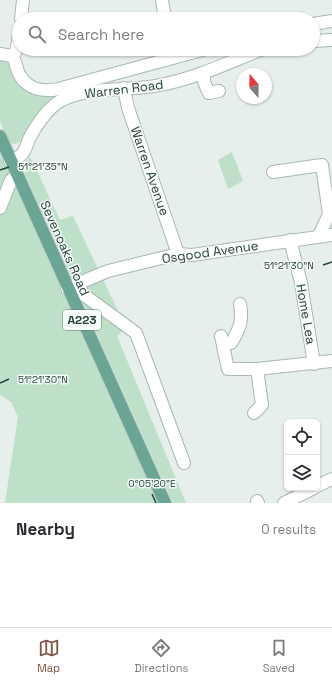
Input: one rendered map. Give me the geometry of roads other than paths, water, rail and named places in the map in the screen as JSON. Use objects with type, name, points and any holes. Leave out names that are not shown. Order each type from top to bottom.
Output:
[{"type":"main road","name":"Sevenoaks Road","points":[[0,136],[16,174],[72,286],[165,503]]},
{"type":"street","points":[[22,12],[23,0]]},
{"type":"street","points":[[162,0],[164,12]]},
{"type":"street","points":[[320,23],[332,21]]},
{"type":"street","points":[[320,41],[332,40]]},
{"type":"street","name":"Warren Road","points":[[6,55],[25,81],[38,89],[48,90],[58,89],[162,56]]},
{"type":"street","name":"Warren Road","points":[[10,161],[21,155],[44,116],[55,104],[70,97],[102,89],[161,85],[204,73],[246,56]]},
{"type":"street","points":[[204,73],[204,82],[209,93],[219,91]]},
{"type":"street","name":"Warren Avenue","points":[[124,88],[128,108],[178,254]]},
{"type":"street","points":[[273,172],[327,164],[329,214],[320,236]]},
{"type":"street","points":[[0,208],[11,180],[16,174]]},
{"type":"street","name":"Osgood Avenue","points":[[72,286],[108,271],[178,254],[192,254],[332,234]]},
{"type":"street","name":"Home Lea","points":[[290,240],[301,283],[314,364]]},
{"type":"street","points":[[72,286],[136,333],[184,463]]},
{"type":"street","points":[[240,304],[242,320],[236,334],[225,341],[228,369],[257,369],[332,361]]},
{"type":"street","points":[[257,369],[263,408]]},
{"type":"street","points":[[320,485],[332,479]]},
{"type":"street","points":[[284,503],[308,491]]}]
